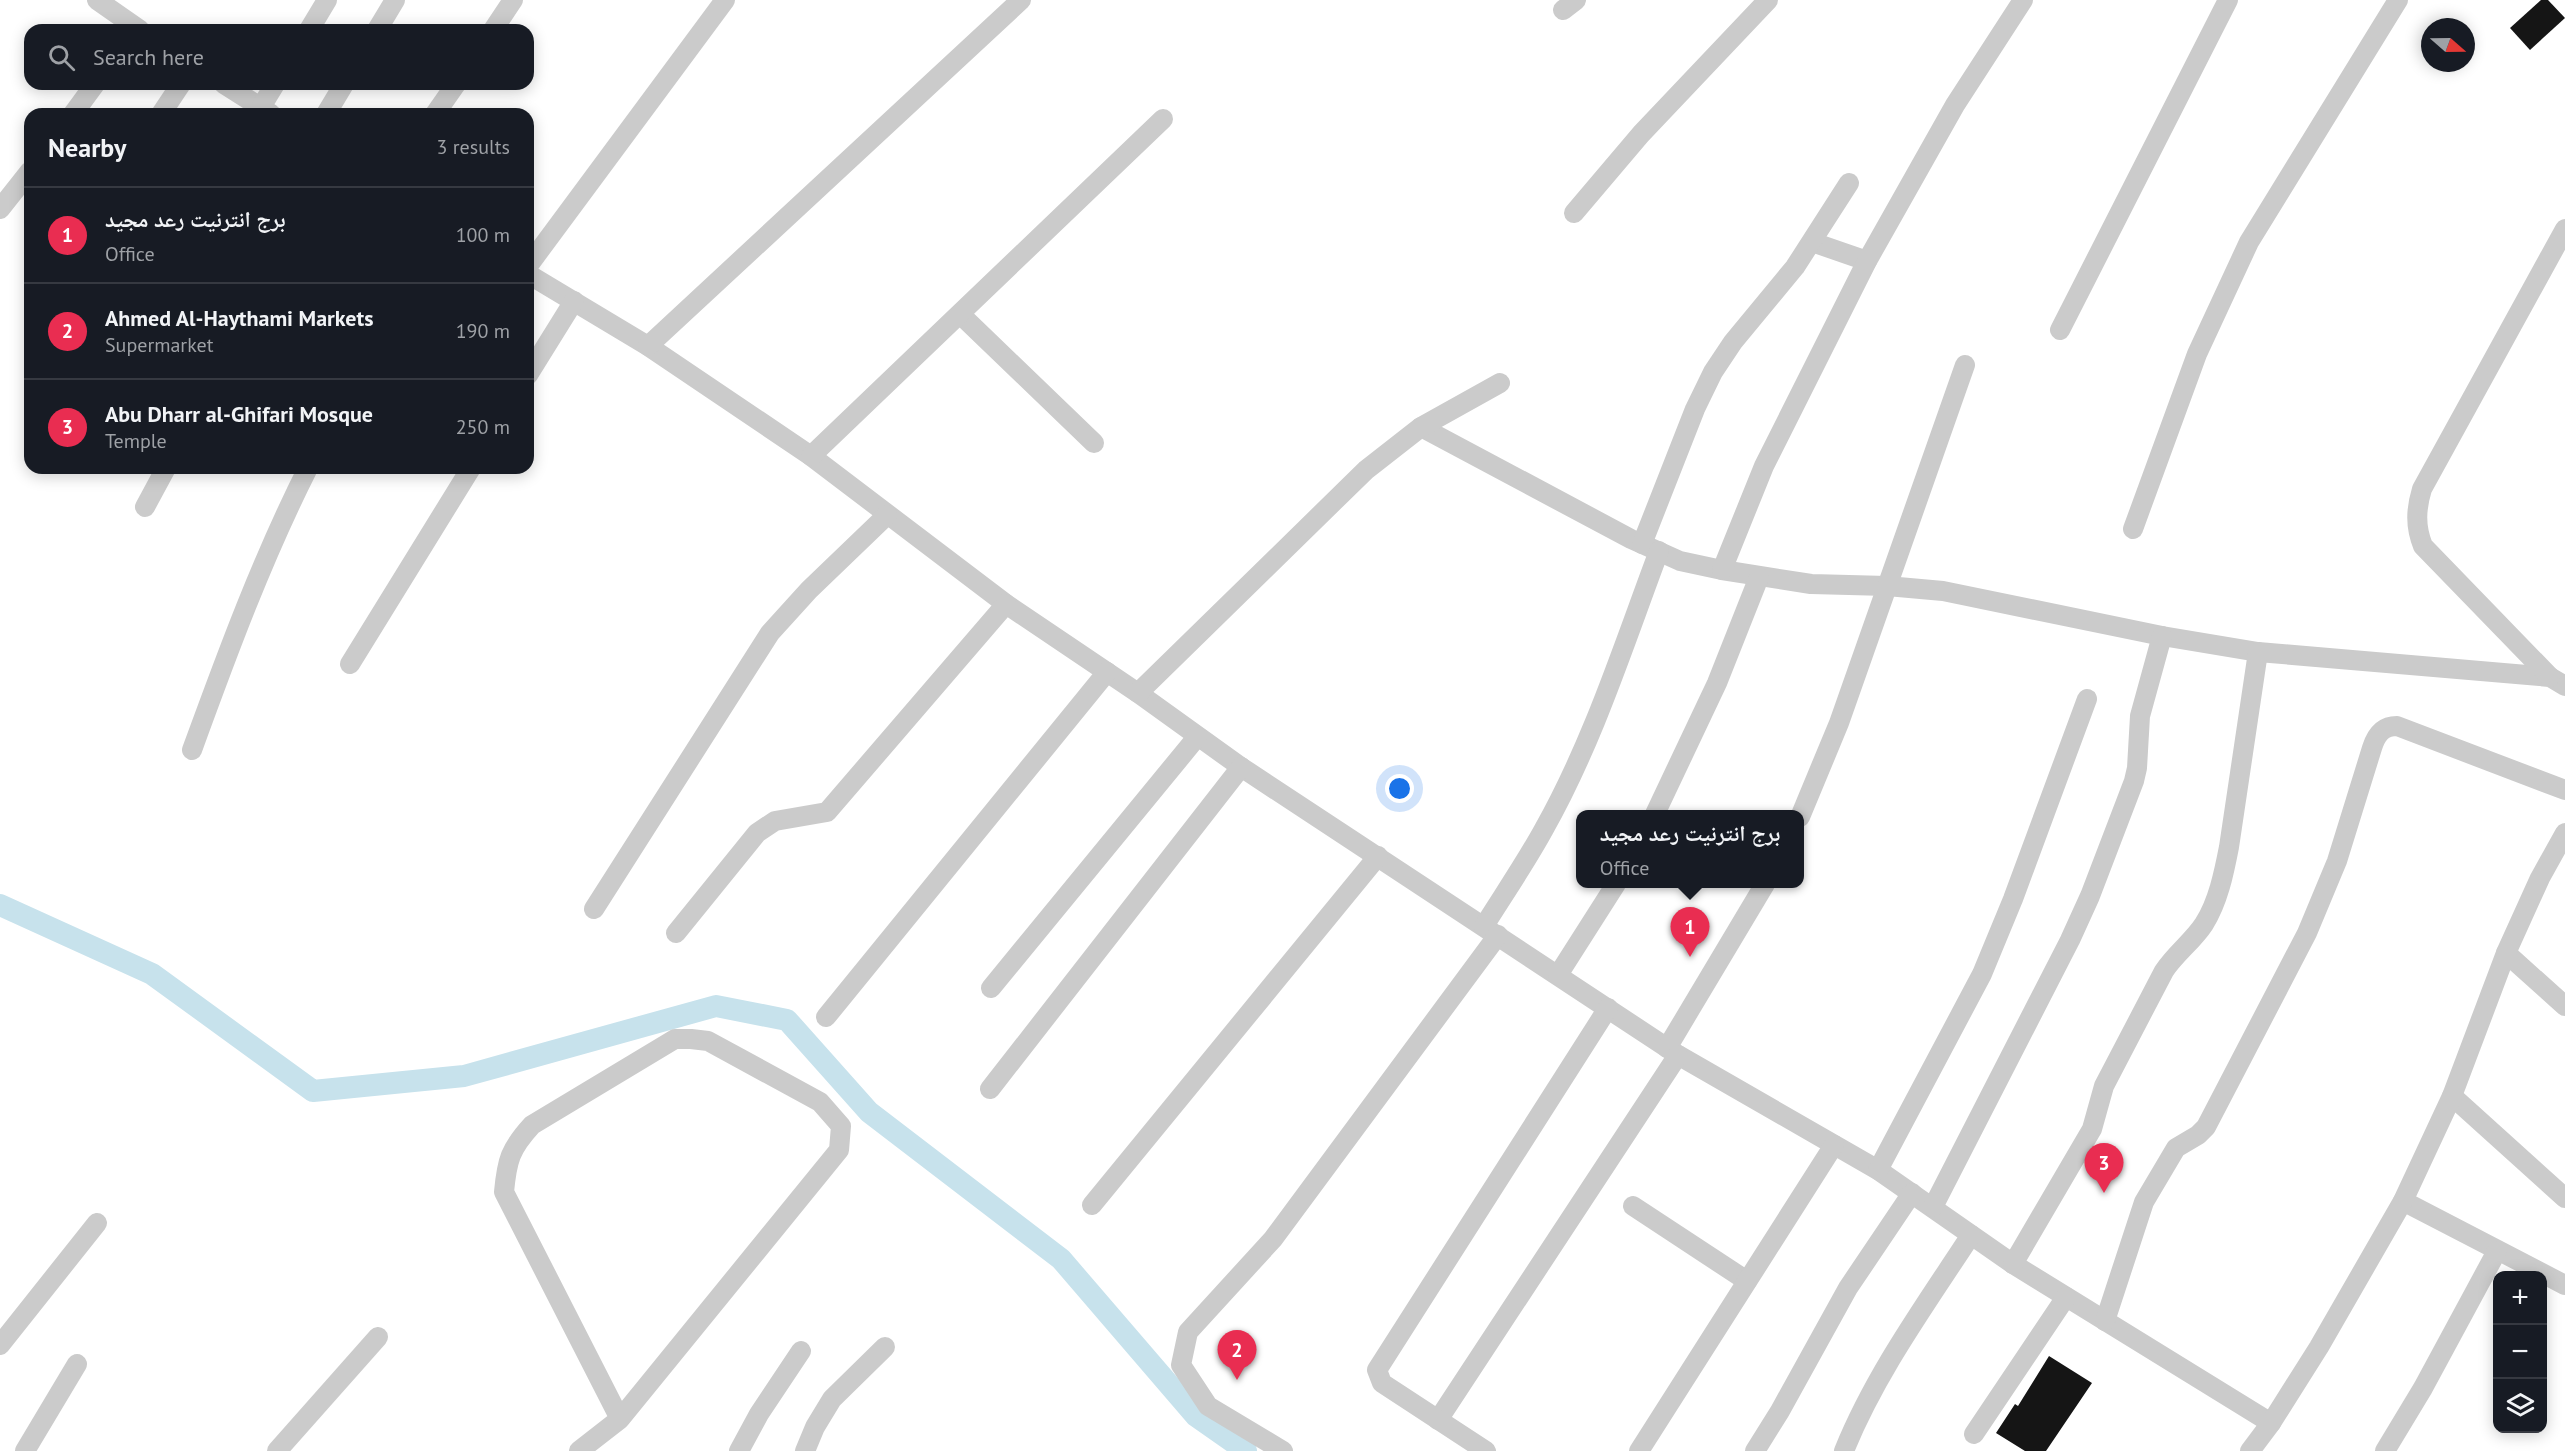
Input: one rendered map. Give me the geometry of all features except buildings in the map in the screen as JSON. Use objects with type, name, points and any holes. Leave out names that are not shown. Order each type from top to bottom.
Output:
[{"type":"street","points":[[96,0],[130,24]]},
{"type":"street","points":[[313,24],[327,0]]},
{"type":"street","points":[[381,24],[395,0]]},
{"type":"street","points":[[497,24],[513,0]]},
{"type":"street","points":[[534,258],[725,0]]},
{"type":"street","points":[[648,346],[1021,0]]},
{"type":"street","points":[[1574,213],[1641,134],[1768,0]]},
{"type":"street","points":[[1722,570],[1764,466],[1867,261],[1955,105],[2023,0]]},
{"type":"street","points":[[2060,330],[2228,0]]},
{"type":"street","points":[[2133,529],[2197,354],[2249,242],[2398,0]]},
{"type":"street","points":[[77,108],[90,90]]},
{"type":"street","points":[[165,108],[177,90]]},
{"type":"street","points":[[233,90],[261,108]]},
{"type":"street","points":[[267,108],[273,90]]},
{"type":"street","points":[[330,108],[340,90]]},
{"type":"street","points":[[439,108],[452,90]]},
{"type":"street","points":[[811,456],[1163,119]]},
{"type":"street","points":[[0,209],[24,179]]},
{"type":"street","points":[[1283,1451],[1208,1406],[1181,1365],[1188,1332],[1273,1239],[1491,931],[1572,773],[1599,709],[1695,410],[1713,372],[1733,342],[1812,242],[1849,183]]},
{"type":"street","points":[[2558,681],[2423,546],[2418,532],[2416,507],[2422,489],[2565,229]]},
{"type":"street","points":[[1812,242],[1867,261]]},
{"type":"street","points":[[534,278],[648,346],[811,456],[1006,604],[1138,693],[1241,767],[1673,1051],[1878,1170],[2013,1264],[2271,1423]]},
{"type":"street","points":[[534,365],[574,301]]},
{"type":"street","points":[[960,314],[1095,443]]},
{"type":"street","points":[[1803,810],[1839,723],[1965,365]]},
{"type":"street","points":[[1138,693],[1366,470],[1420,427],[1500,383]]},
{"type":"street","points":[[1420,427],[1680,561],[1759,577],[1845,586],[1887,586],[1943,591],[2162,636],[2258,652],[2558,681]]},
{"type":"street","points":[[145,507],[163,474]]},
{"type":"street","points":[[192,750],[267,553],[305,474]]},
{"type":"street","points":[[350,664],[467,474]]},
{"type":"street","points":[[594,909],[770,633],[809,590],[887,515]]},
{"type":"street","points":[[1657,810],[1717,683],[1759,577]]},
{"type":"street","points":[[676,933],[757,833],[775,821],[827,812],[1006,604]]},
{"type":"street","points":[[1933,1208],[2070,940],[2090,896],[2134,781],[2140,716],[2162,636]]},
{"type":"street","points":[[2013,1264],[2092,1129],[2104,1086],[2164,971],[2173,957],[2195,936],[2210,914],[2223,879],[2229,847],[2258,652]]},
{"type":"street","points":[[826,1017],[1107,672]]},
{"type":"street","points":[[1878,1170],[1982,974],[2013,899],[2087,699]]},
{"type":"street","points":[[2105,1321],[2144,1202],[2176,1148],[2198,1135],[2205,1127],[2307,933],[2337,861],[2372,748],[2379,733],[2384,728],[2397,726],[2565,790]]},
{"type":"street","points":[[991,988],[1197,737]]},
{"type":"street","points":[[990,1089],[1241,767]]},
{"type":"street","points":[[2250,1451],[2271,1423],[2319,1347],[2403,1201],[2452,1096],[2506,953],[2540,878],[2565,833]]},
{"type":"street","points":[[1092,1205],[1378,856]]},
{"type":"street","points":[[1558,975],[1613,888]]},
{"type":"street","points":[[1438,1420],[1673,1051],[1763,888]]},
{"type":"street","points":[[2506,953],[2565,1006]]},
{"type":"street","points":[[1486,1451],[1382,1383],[1377,1370],[1608,1008]]},
{"type":"street","points":[[579,1451],[620,1419],[839,1150],[841,1126],[820,1102],[708,1041],[675,1039],[532,1125],[515,1144],[506,1171],[504,1192],[620,1419]]},
{"type":"street","points":[[2452,1096],[2565,1198]]},
{"type":"street","points":[[1639,1451],[1834,1145]]},
{"type":"street","points":[[1755,1451],[1780,1411],[1848,1288],[1912,1193]]},
{"type":"street","points":[[2403,1201],[2565,1285]]},
{"type":"street","points":[[1633,1206],[1747,1281]]},
{"type":"street","points":[[0,1345],[97,1224]]},
{"type":"street","points":[[1844,1451],[1854,1426],[1897,1350],[1971,1234]]},
{"type":"street","points":[[2385,1451],[2423,1388],[2497,1251]]},
{"type":"street","points":[[1974,1434],[2066,1297]]},
{"type":"street","points":[[277,1451],[378,1337]]},
{"type":"street","points":[[805,1451],[814,1427],[832,1399],[885,1347]]},
{"type":"street","points":[[739,1451],[759,1414],[801,1350]]},
{"type":"street","points":[[25,1451],[77,1364]]},
{"type":"waterway","points":[[0,905],[152,974],[313,1091],[464,1076],[716,1006],[787,1020],[869,1112],[1061,1259],[1196,1416],[1246,1451]]},
{"type":"place","name":"برج انترنيت رعد مجيد","points":[[1690,957]]},
{"type":"place","name":"Abu Dharr al-Ghifari Mosque","points":[[2104,1193]]},
{"type":"place","name":"Ahmed Al-Haythami Markets","points":[[1237,1380]]}]
